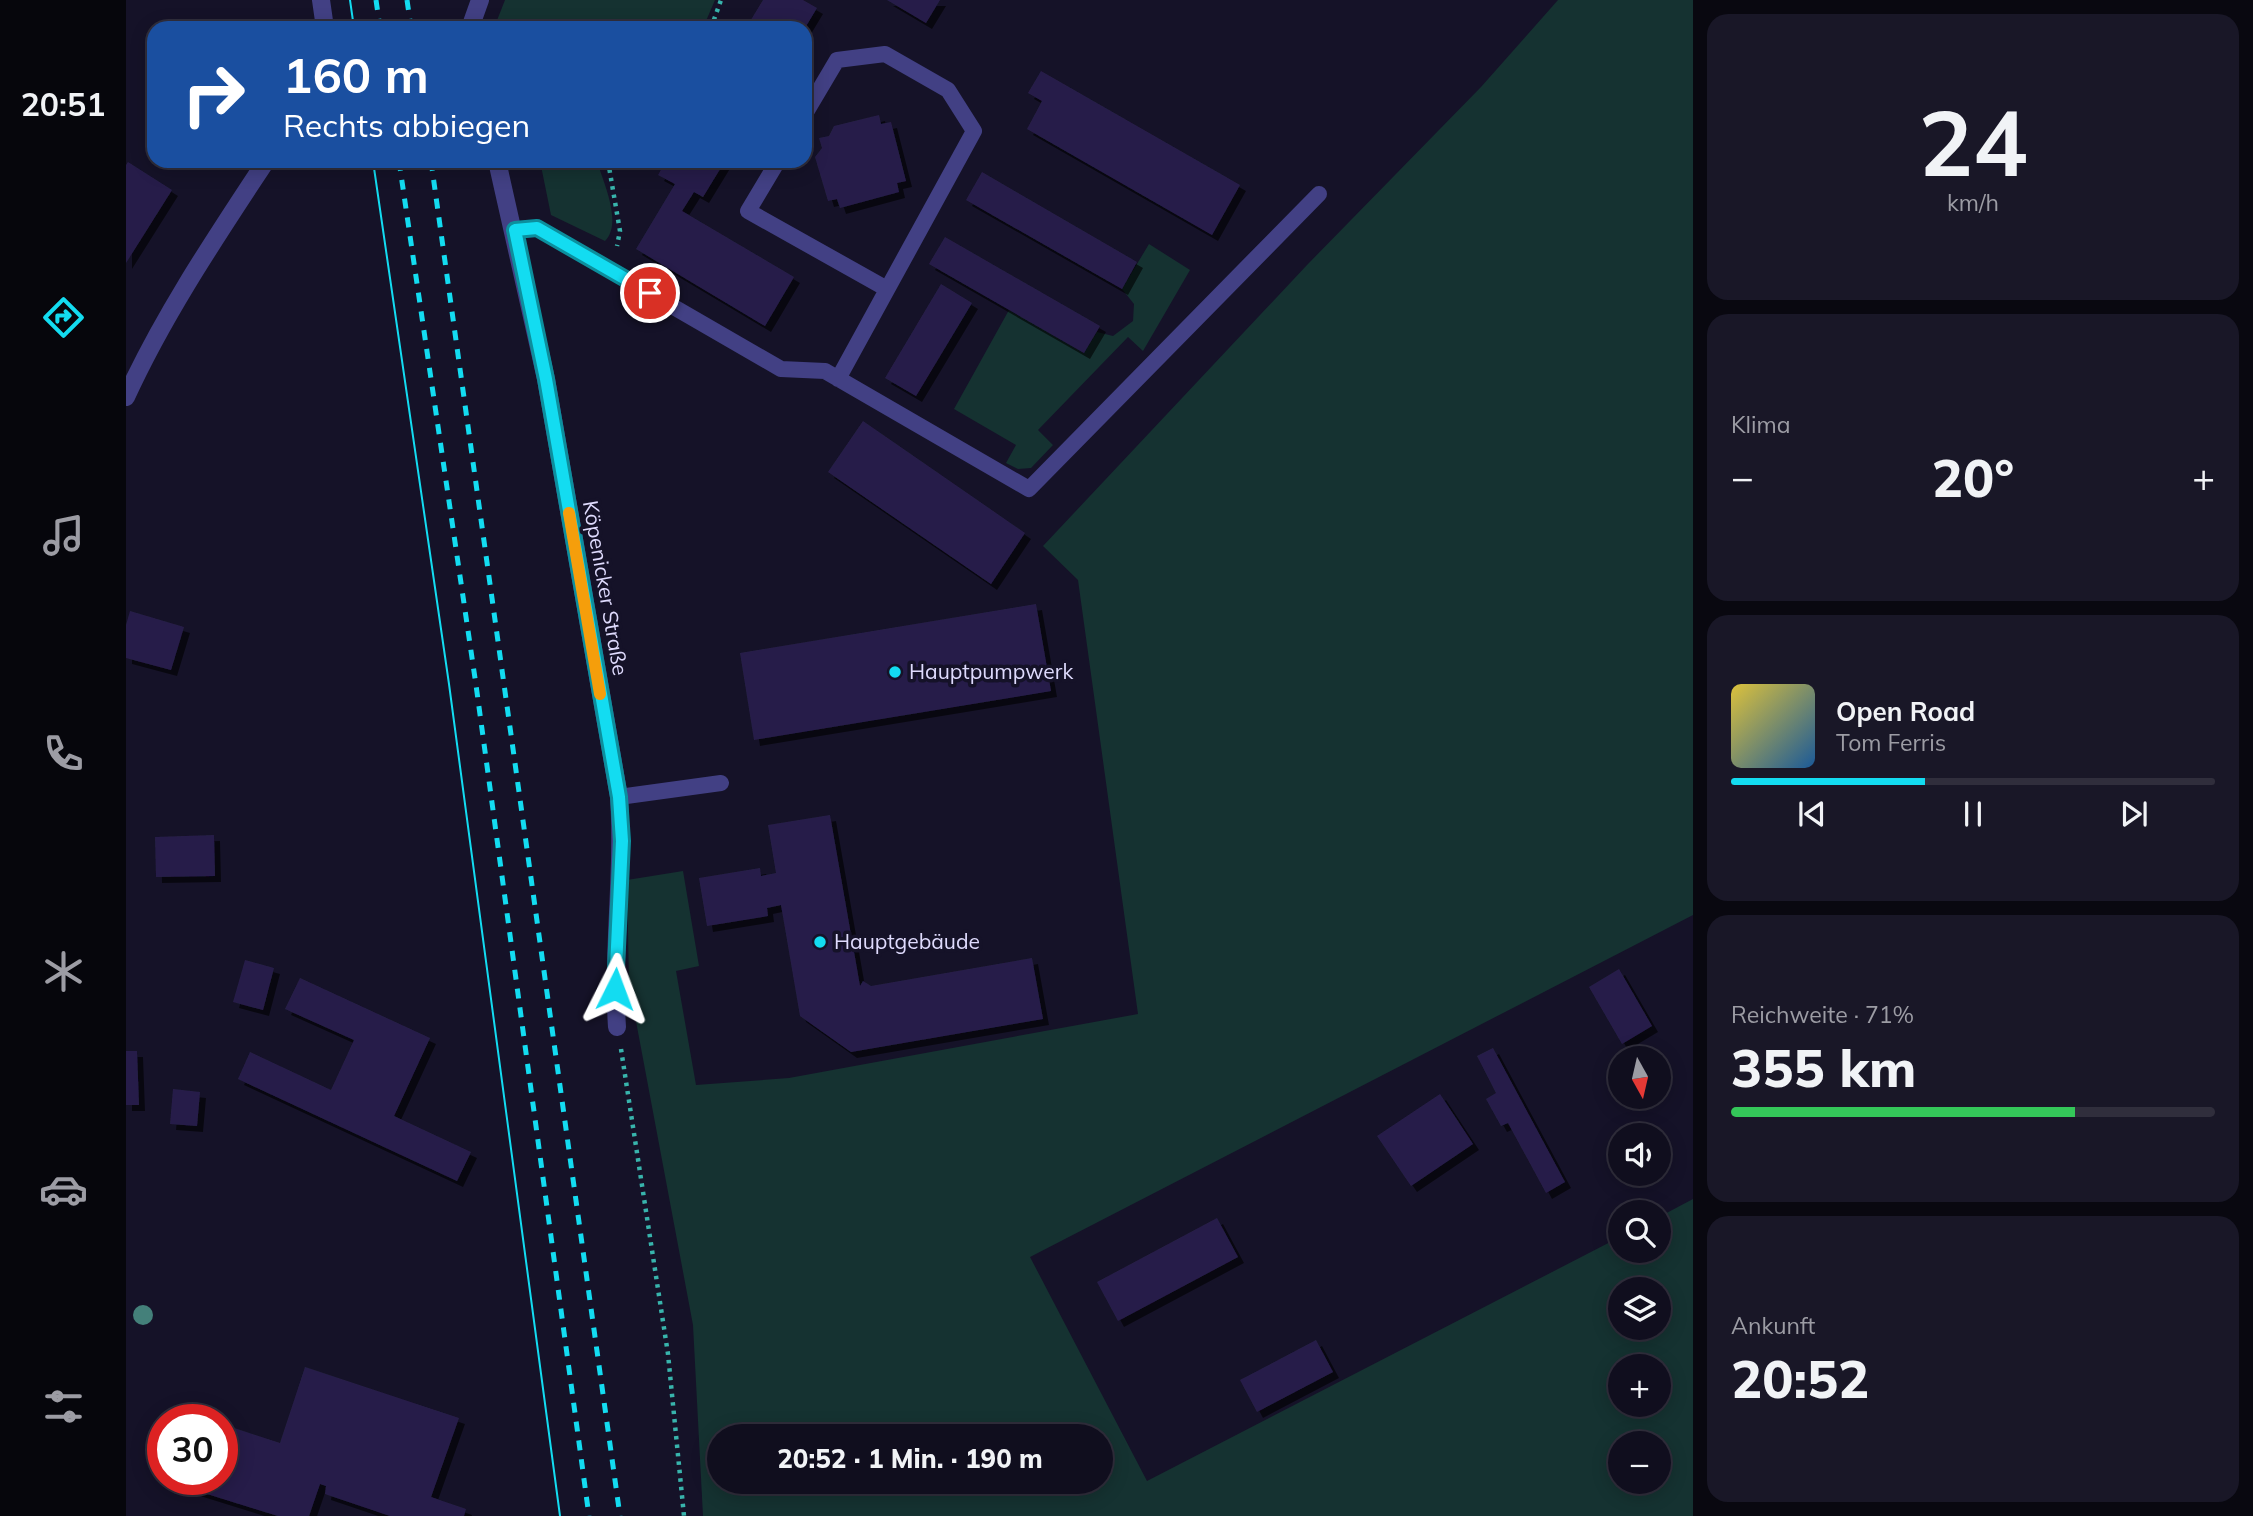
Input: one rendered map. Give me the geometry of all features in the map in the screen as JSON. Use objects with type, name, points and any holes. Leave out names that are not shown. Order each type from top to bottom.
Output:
[{"type":"street","points":[[321,0],[324,21]]},
{"type":"street","points":[[472,21],[480,0]]},
{"type":"street","points":[[126,397],[139,367],[209,248],[261,168]]},
{"type":"street","name":"Köpenicker Straße","points":[[499,168],[515,230],[546,379],[619,797],[622,841],[615,989],[618,1027]]},
{"type":"lane","points":[[812,102],[837,60],[885,54],[948,90],[974,131],[838,379]]},
{"type":"lane","points":[[774,168],[748,211],[887,289]]},
{"type":"lane","points":[[515,230],[537,228],[780,369],[825,371],[1028,489],[1318,194]]},
{"type":"lane","points":[[619,797],[721,783]]},
{"type":"path","points":[[714,21],[721,0]]},
{"type":"path","points":[[606,268],[617,250],[620,231],[609,168]]},
{"type":"path","points":[[618,1027],[668,1354],[684,1516]]},
{"type":"green space","points":[[505,0],[715,0],[706,21],[497,21]]},
{"type":"green space","points":[[1558,0],[1693,0],[1693,915],[1030,1257],[1147,1481],[1608,1243],[1608,1263],[1671,1263],[1671,1211],[1693,1199],[1693,1516],[703,1516],[693,1325],[629,984],[627,880],[683,871],[699,966],[676,971],[696,1085],[789,1078],[1138,1014],[1078,580],[1043,546],[1307,265],[1481,87]]},
{"type":"green space","points":[[541,168],[599,168],[612,213],[610,233],[605,241],[551,215]]},
{"type":"green space","points":[[1149,244],[1190,270],[1143,351],[1128,337],[1038,430],[1053,445],[1031,468],[1018,469],[1006,463],[1016,445],[954,409],[1009,310],[1084,353],[1097,332],[1113,336],[1133,321],[1134,304],[1122,289]]},
{"type":"building","points":[[763,0],[803,0],[817,8],[809,21],[750,21]]},
{"type":"building","points":[[887,0],[940,0],[926,23]]},
{"type":"building","points":[[1041,71],[1240,185],[1212,235],[1027,129],[1042,101],[1028,93]]},
{"type":"building","points":[[879,115],[881,124],[891,122],[906,181],[897,183],[899,192],[840,208],[837,199],[828,201],[815,157],[822,148],[819,138],[829,136],[834,126]]},
{"type":"building","points":[[128,162],[172,190],[126,263],[126,165]]},
{"type":"building","points":[[662,168],[721,168],[703,197],[694,192],[682,211],[794,277],[765,326],[636,249],[675,184],[658,175]]},
{"type":"building","points":[[982,172],[1137,262],[1122,289],[966,200]]},
{"type":"building","points":[[945,237],[1100,326],[1084,353],[929,264]]},
{"type":"building","points":[[941,284],[972,303],[916,396],[885,378]]},
{"type":"building","points":[[863,421],[1025,533],[991,584],[828,472]]},
{"type":"building","name":"Hauptpumpwerk","points":[[1036,604],[1051,691],[754,740],[740,653]]},
{"type":"building","points":[[130,611],[184,627],[171,670],[126,658],[126,625]]},
{"type":"building","name":"Hauptgebäude","points":[[830,815],[860,986],[863,981],[871,986],[1032,958],[1043,1019],[851,1052],[800,1016],[781,905],[767,908],[768,916],[707,926],[699,878],[760,868],[761,876],[776,873],[768,825]]},
{"type":"building","points":[[214,835],[215,876],[156,877],[155,837]]},
{"type":"building","points":[[245,960],[274,968],[263,1010],[233,1002]]},
{"type":"building","points":[[1619,969],[1652,1026],[1622,1044],[1589,987]]},
{"type":"building","points":[[300,978],[430,1038],[394,1116],[471,1152],[457,1181],[238,1079],[250,1052],[331,1090],[354,1040],[285,1009]]},
{"type":"building","points":[[1493,1048],[1565,1182],[1546,1193],[1508,1123],[1501,1126],[1486,1099],[1496,1093],[1477,1056]]},
{"type":"building","points":[[126,1051],[137,1051],[139,1105],[126,1105]]},
{"type":"building","points":[[173,1089],[200,1092],[197,1126],[170,1124]]},
{"type":"building","points":[[1440,1094],[1473,1144],[1411,1186],[1377,1136]]},
{"type":"building","points":[[1217,1218],[1238,1257],[1118,1321],[1097,1282]]},
{"type":"building","points":[[1316,1340],[1333,1372],[1257,1412],[1240,1380]]},
{"type":"building","points":[[305,1367],[459,1418],[431,1497],[466,1509],[464,1516],[390,1516],[325,1494],[326,1486],[320,1484],[309,1516],[278,1516],[210,1495],[238,1495],[238,1429],[280,1443]]},
{"type":"tram line","points":[[350,0],[353,21]]},
{"type":"tram line","points":[[374,168],[449,684],[560,1516]]},
{"type":"railway","points":[[376,0],[379,21]]},
{"type":"railway","points":[[407,0],[410,21]]},
{"type":"railway","points":[[400,168],[476,685],[589,1516]]},
{"type":"railway","points":[[432,168],[620,1516]]},
{"type":"slow traffic","points":[[569,513],[600,694]]},
{"type":"place","name":"Hauptpumpwerk","points":[[895,672]]},
{"type":"place","name":"Hauptgebäude","points":[[820,942]]},
{"type":"route","points":[[615,989],[622,841],[619,797],[546,379],[515,230],[537,228],[650,293]]}]
